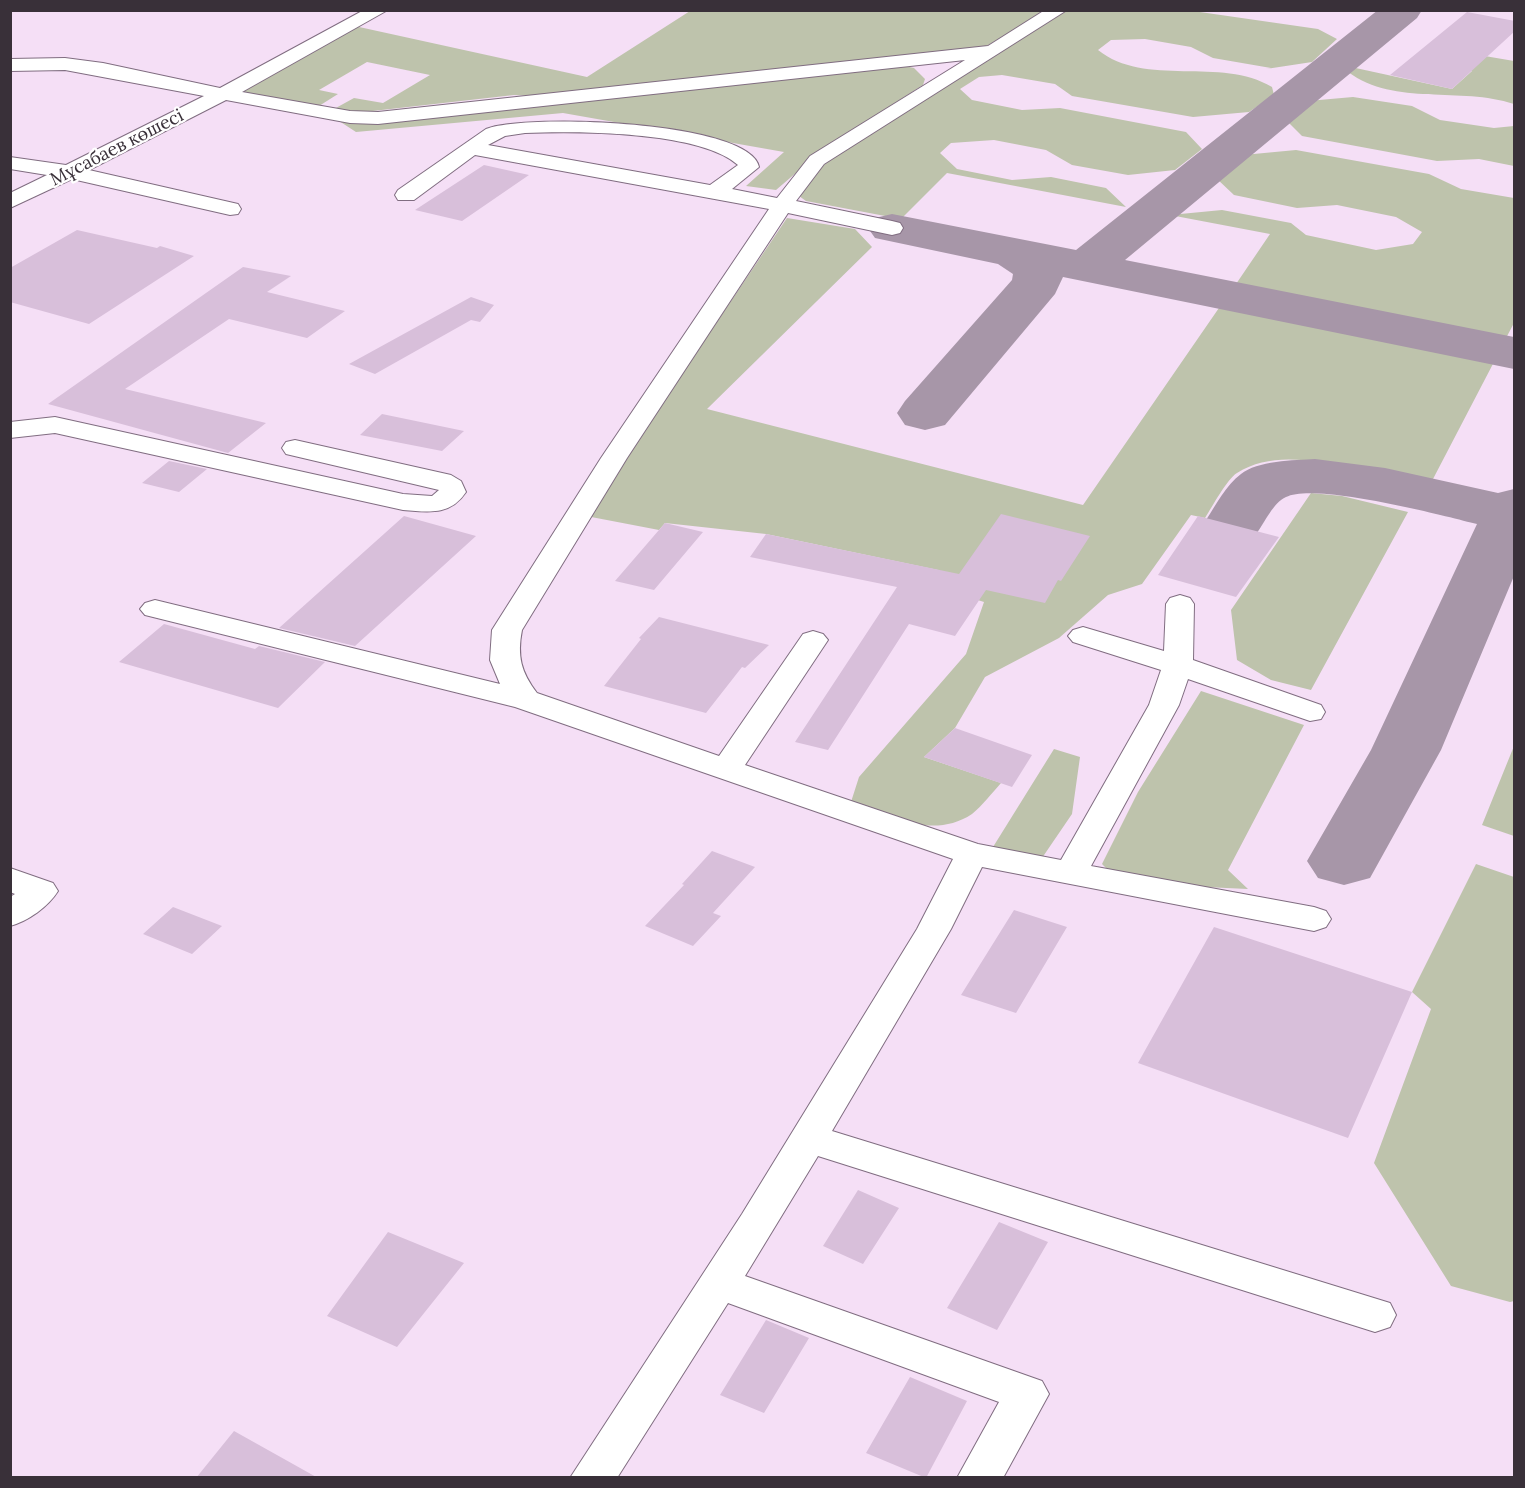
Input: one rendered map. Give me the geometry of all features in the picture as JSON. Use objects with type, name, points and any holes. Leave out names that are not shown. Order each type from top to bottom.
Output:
[{"type":"street","points":[[526,700],[507,673],[502,653],[507,630],[614,458],[782,205],[817,160],[1058,10]]},
{"type":"street","name":"Мұсабаев көшесі","points":[[10,202],[377,11]]},
{"type":"street","points":[[10,65],[65,64],[103,69],[350,117],[412,115],[991,51]]},
{"type":"street","points":[[324,112],[348,96]]},
{"type":"street","points":[[406,195],[471,148],[499,131],[529,127],[648,132],[730,150],[748,161],[749,167],[714,193]]},
{"type":"street","points":[[471,148],[782,205],[892,228]]},
{"type":"street","points":[[10,163],[69,172],[230,209]]},
{"type":"street","points":[[10,430],[55,425],[413,504],[438,504],[453,492],[452,487],[442,481],[296,448]]},
{"type":"street","points":[[1070,874],[1164,705],[1178,665],[1180,604]]},
{"type":"street","points":[[155,609],[526,700],[972,854],[1314,919]]},
{"type":"street","points":[[1083,636],[1178,665],[1311,712]]},
{"type":"street","points":[[726,769],[813,640]]},
{"type":"street","points":[[592,1478],[719,1283],[808,1138],[934,929],[972,854]]},
{"type":"street","points":[[10,915],[26,885]]},
{"type":"street","points":[[808,1138],[1375,1315]]},
{"type":"street","points":[[719,1283],[1027,1394],[979,1478]]},
{"type":"green space","points":[[690,11],[1046,11],[985,47],[545,97],[514,95],[355,113],[334,109],[354,98],[383,103],[430,75],[367,62],[319,90],[338,94],[319,106],[236,91],[350,25],[587,77]]},
{"type":"green space","points":[[1066,11],[1193,11],[1318,29],[1337,39],[1312,62],[1266,69],[1271,68],[1213,58],[1191,47],[1145,39],[1111,40],[1098,50],[1117,61],[1138,67],[1230,73],[1252,78],[1272,87],[1274,95],[1249,112],[1193,117],[1072,96],[1055,84],[1002,75],[979,77],[960,89],[972,100],[1022,110],[1060,108],[1186,132],[1202,149],[1175,170],[1128,175],[1072,165],[1046,150],[994,140],[951,143],[940,153],[957,169],[1012,180],[1051,177],[1106,188],[1126,207],[947,173],[901,219],[806,201],[799,196],[819,169],[840,152]]},
{"type":"green space","points":[[1426,46],[1514,61],[1514,104],[1472,96],[1407,93],[1367,83],[1348,72],[1351,67],[1452,89],[1472,71]]},
{"type":"green space","points":[[905,66],[914,68],[925,79],[923,85],[825,148],[776,190],[746,186],[784,152],[563,113],[356,132],[336,119]]},
{"type":"green space","points":[[1353,97],[1412,106],[1440,120],[1494,128],[1514,126],[1514,166],[1479,159],[1437,161],[1302,136],[1286,120],[1308,101]]},
{"type":"green space","points":[[1296,150],[1429,174],[1461,189],[1514,198],[1514,323],[1505,340],[1234,287],[1270,234],[1170,215],[1222,210],[1291,223],[1306,235],[1376,250],[1413,244],[1422,232],[1396,217],[1337,205],[1297,208],[1234,195],[1216,178],[1243,155]]},
{"type":"green space","points":[[787,218],[855,229],[872,247],[707,409],[1083,505],[1221,305],[1495,360],[1433,479],[1385,476],[1334,465],[1283,460],[1259,463],[1233,476],[1205,518],[1191,515],[1142,584],[1108,595],[1059,638],[985,677],[955,728],[924,757],[1001,783],[976,811],[957,822],[942,825],[912,823],[851,802],[859,777],[966,654],[984,602],[943,589],[938,570],[766,534],[665,523],[659,530],[586,516]]},
{"type":"green space","points":[[1311,493],[1342,496],[1408,512],[1311,690],[1271,680],[1237,660],[1231,610]]},
{"type":"green space","points":[[1201,691],[1304,725],[1228,870],[1248,889],[1162,885],[1113,875],[1102,864],[1138,792]]},
{"type":"green space","points":[[1514,746],[1514,836],[1482,825]]},
{"type":"green space","points":[[1054,749],[1080,757],[1072,814],[1042,858],[993,847]]},
{"type":"green space","points":[[1476,864],[1514,877],[1514,1301],[1510,1302],[1451,1286],[1374,1163],[1431,1009],[1412,992]]},
{"type":"building","points":[[1467,12],[1515,21],[1515,31],[1452,89],[1390,75]]},
{"type":"building","points":[[484,165],[529,175],[462,221],[415,210]]},
{"type":"building","points":[[77,230],[157,248],[160,246],[194,256],[89,324],[10,302],[10,268]]},
{"type":"building","points":[[243,267],[291,276],[267,292],[345,311],[307,338],[229,319],[125,389],[266,423],[228,453],[48,404]]},
{"type":"building","points":[[471,297],[494,305],[480,322],[471,320],[375,374],[349,364]]},
{"type":"building","points":[[382,414],[464,431],[442,451],[360,435]]},
{"type":"building","points":[[169,461],[207,469],[179,492],[142,483]]},
{"type":"building","points":[[1001,514],[1090,536],[1061,581],[1058,580],[1045,603],[986,590],[955,636],[909,624],[828,750],[795,742],[897,587],[750,557],[766,534],[959,574]]},
{"type":"building","points":[[404,516],[476,536],[355,646],[279,628]]},
{"type":"building","points":[[1198,516],[1279,537],[1236,597],[1158,575]]},
{"type":"building","points":[[665,523],[703,532],[654,590],[615,581]]},
{"type":"building","points":[[659,617],[769,645],[745,668],[742,667],[706,713],[604,686],[641,639],[639,638]]},
{"type":"building","points":[[164,624],[255,649],[259,646],[325,662],[278,708],[119,662]]},
{"type":"building","points":[[955,728],[1032,755],[1012,787],[924,757]]},
{"type":"building","points":[[712,851],[755,867],[713,913],[721,916],[693,946],[645,926],[684,885],[682,884]]},
{"type":"building","points":[[173,907],[222,926],[192,954],[143,934]]},
{"type":"building","points":[[1014,910],[1067,927],[1016,1013],[961,995]]},
{"type":"building","points":[[1214,927],[1412,992],[1348,1138],[1138,1063]]},
{"type":"building","points":[[858,1190],[899,1208],[863,1264],[823,1246]]},
{"type":"building","points":[[999,1222],[1048,1242],[997,1330],[947,1308]]},
{"type":"building","points":[[388,1232],[464,1263],[397,1347],[327,1316]]},
{"type":"building","points":[[766,1320],[809,1338],[764,1413],[720,1395]]},
{"type":"building","points":[[910,1377],[967,1401],[926,1478],[866,1453]]},
{"type":"building","points":[[234,1431],[318,1478],[196,1478]]},
{"type":"taxiway","points":[[1095,269],[1093,261],[1403,10]]},
{"type":"taxiway","points":[[892,228],[1013,252]]},
{"type":"taxiway","points":[[925,413],[1037,283],[1038,273],[1027,259],[1013,252]]},
{"type":"taxiway","points":[[1013,252],[1095,269]]},
{"type":"taxiway","points":[[1095,269],[1514,353]]},
{"type":"taxiway","points":[[1236,520],[1253,495],[1265,484],[1286,477],[1315,476],[1385,485],[1511,514]]},
{"type":"taxiway","points":[[1511,514],[1514,507]]},
{"type":"taxiway","points":[[1344,861],[1406,750],[1511,514]]}]
